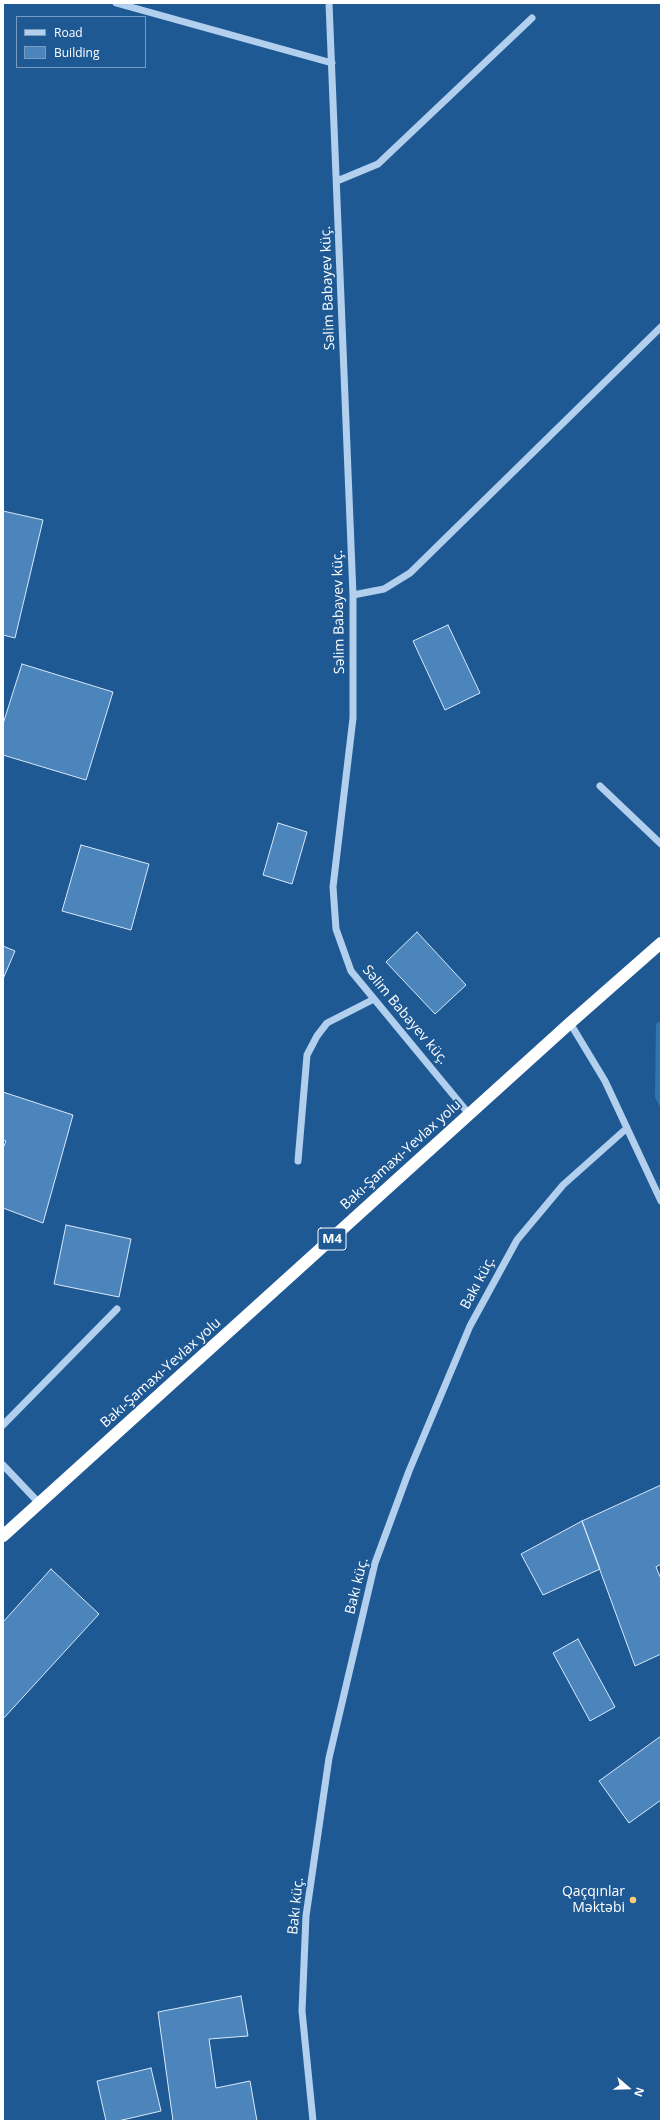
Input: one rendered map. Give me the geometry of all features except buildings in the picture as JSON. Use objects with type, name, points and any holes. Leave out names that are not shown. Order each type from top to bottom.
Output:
[{"type":"highway","name":"Bakı-Şamaxı-Yevlax yolu","points":[[3,1536],[469,1114],[661,943]]},
{"type":"street","points":[[116,3],[332,63]]},
{"type":"street","name":"Səlim Babayev küç.","points":[[328,3],[337,181],[353,595],[354,718],[333,887],[336,929],[351,971],[469,1114]]},
{"type":"street","points":[[337,181],[378,164],[532,18]]},
{"type":"street","points":[[353,595],[384,589],[410,573],[661,327]]},
{"type":"street","points":[[600,786],[661,844]]},
{"type":"street","points":[[298,1161],[307,1055],[317,1036],[327,1023],[374,999]]},
{"type":"street","points":[[570,1023],[605,1081],[661,1202]]},
{"type":"street","name":"Bakı küç.","points":[[313,2121],[302,2011],[306,1916],[329,1758],[375,1563],[409,1471],[470,1326],[517,1240],[563,1185],[627,1128]]},
{"type":"street","points":[[3,1425],[117,1309]]},
{"type":"street","points":[[3,1465],[40,1504]]},
{"type":"shaded area","points":[[661,1020],[661,1109],[655,1097],[656,1024]]},
{"type":"place","name":"Qaçqınlar Məktəbi","points":[[633,1900]]}]
